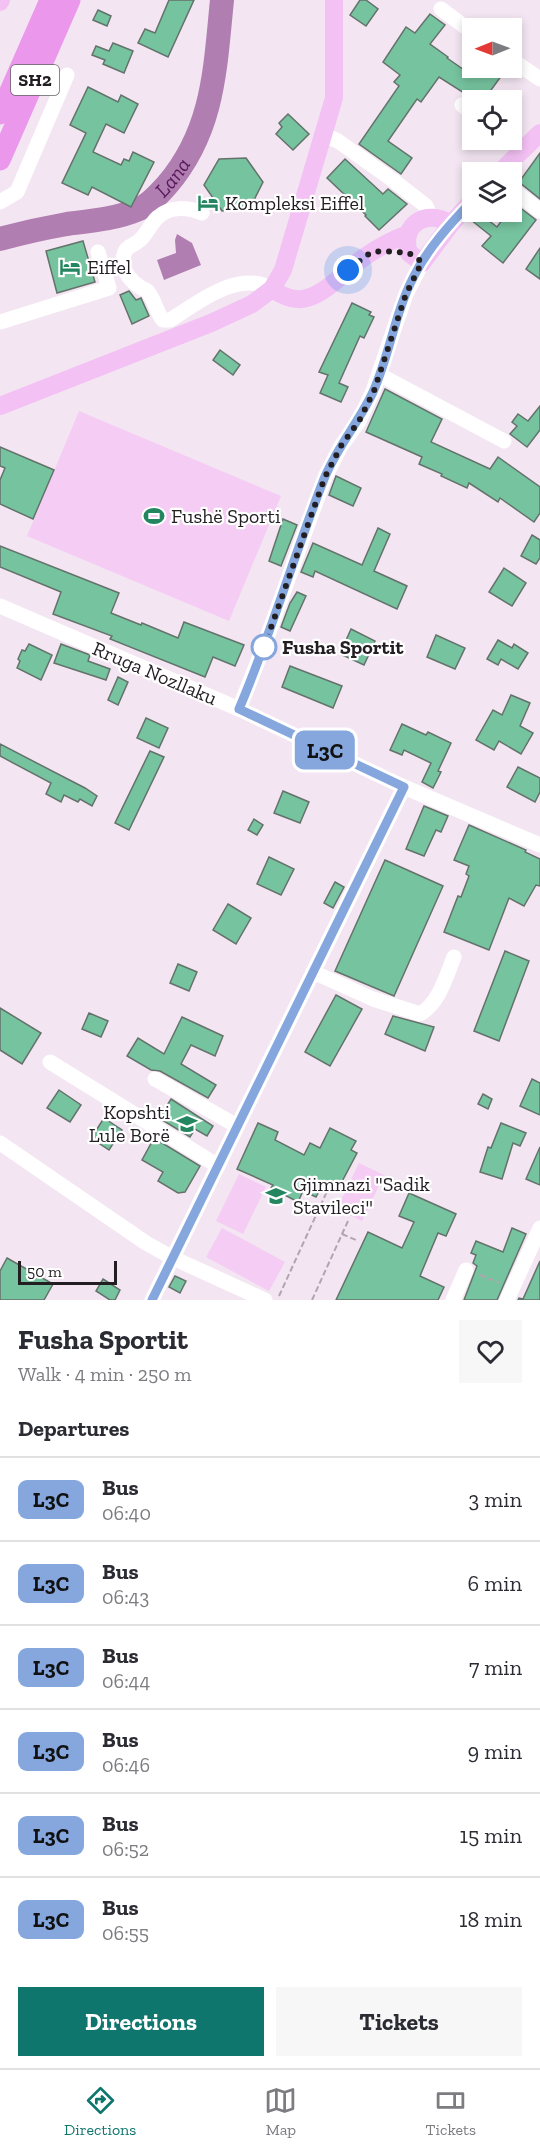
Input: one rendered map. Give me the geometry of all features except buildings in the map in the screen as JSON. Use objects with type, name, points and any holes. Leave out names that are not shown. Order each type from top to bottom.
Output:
[{"type":"highway","name":"SH2","points":[[0,114],[50,0]]},
{"type":"highway","name":"SH2","points":[[0,160],[70,0]]},
{"type":"main road","points":[[0,406],[210,323],[252,304],[272,290],[282,270],[334,98],[334,0]]},
{"type":"main road","points":[[522,142],[540,133]]},
{"type":"main road","points":[[415,258],[462,212]]},
{"type":"main road","points":[[272,290],[282,296],[295,299],[307,298],[327,286],[370,253],[408,234],[416,222],[431,217],[444,219],[451,224]]},
{"type":"main road","points":[[408,234],[415,258]]},
{"type":"main road","points":[[370,253],[391,250],[415,258]]},
{"type":"street","points":[[441,9],[462,25]]},
{"type":"street","points":[[522,67],[540,79]]},
{"type":"street","points":[[0,201],[17,192],[67,75]]},
{"type":"street","points":[[324,135],[338,141],[394,181],[426,206],[431,217]]},
{"type":"street","points":[[522,197],[540,211]]},
{"type":"street","points":[[202,213],[179,208],[159,215],[142,238],[125,251],[122,264],[126,273],[139,287],[148,292],[163,320],[170,320],[228,286],[265,285],[272,290]]},
{"type":"street","points":[[98,252],[109,288]]},
{"type":"street","points":[[239,709],[325,477],[341,446],[359,421],[380,375],[415,258]]},
{"type":"street","points":[[0,322],[133,280]]},
{"type":"street","points":[[380,375],[504,441]]},
{"type":"street","name":"Rruga Nozllaku","points":[[0,606],[239,709],[404,787],[540,845]]},
{"type":"street","points":[[152,1300],[404,787]]},
{"type":"street","points":[[313,972],[374,999],[420,1014],[435,1001],[454,957]]},
{"type":"street","points":[[50,1062],[218,1166]]},
{"type":"street","points":[[155,1079],[237,1126]]},
{"type":"street","points":[[0,1143],[146,1243],[173,1258],[272,1298]]},
{"type":"street","points":[[510,1294],[540,1228]]},
{"type":"street","points":[[453,1300],[466,1270]]},
{"type":"path","points":[[272,1298],[329,1187]]},
{"type":"path","points":[[312,1300],[348,1221]]},
{"type":"path","points":[[342,1234],[356,1240]]},
{"type":"path","points":[[466,1270],[510,1294]]},
{"type":"shaded area","points":[[177,234],[192,243],[201,265],[164,280],[157,260],[176,253]]},
{"type":"shaded area","name":"Fushë Sporti","points":[[79,411],[281,496],[229,621],[27,536]]},
{"type":"shaded area","points":[[359,1163],[384,1175],[362,1221],[337,1209]]},
{"type":"shaded area","points":[[239,1174],[266,1187],[243,1234],[216,1221]]},
{"type":"shaded area","points":[[222,1228],[285,1262],[269,1291],[206,1257]]},
{"type":"waterway","name":"Lana","points":[[0,239],[50,227],[121,215],[143,207],[161,192],[183,164],[194,143],[210,98],[222,0]]},
{"type":"bus line","name":"L3C","points":[[152,1300],[404,787],[239,709],[256,669],[325,477],[341,446],[359,421],[374,391],[414,276],[425,257],[462,212]]},
{"type":"place","name":"Kompleksi Eiffel","points":[[208,203]]},
{"type":"place","name":"Eiffel","points":[[70,267]]},
{"type":"place","name":"Fushë Sporti","points":[[154,516]]},
{"type":"place","name":"Fusha Sportit","points":[[264,647]]},
{"type":"place","name":"Kopshti Lule Borë","points":[[187,1124]]},
{"type":"place","name":"Gjimnazi \"Sadik Stavileci\"","points":[[276,1196]]},
{"type":"route","points":[[264,647],[325,477],[341,446],[359,421],[374,391],[406,294],[422,262],[409,253],[381,251],[370,253],[348,270]]}]
